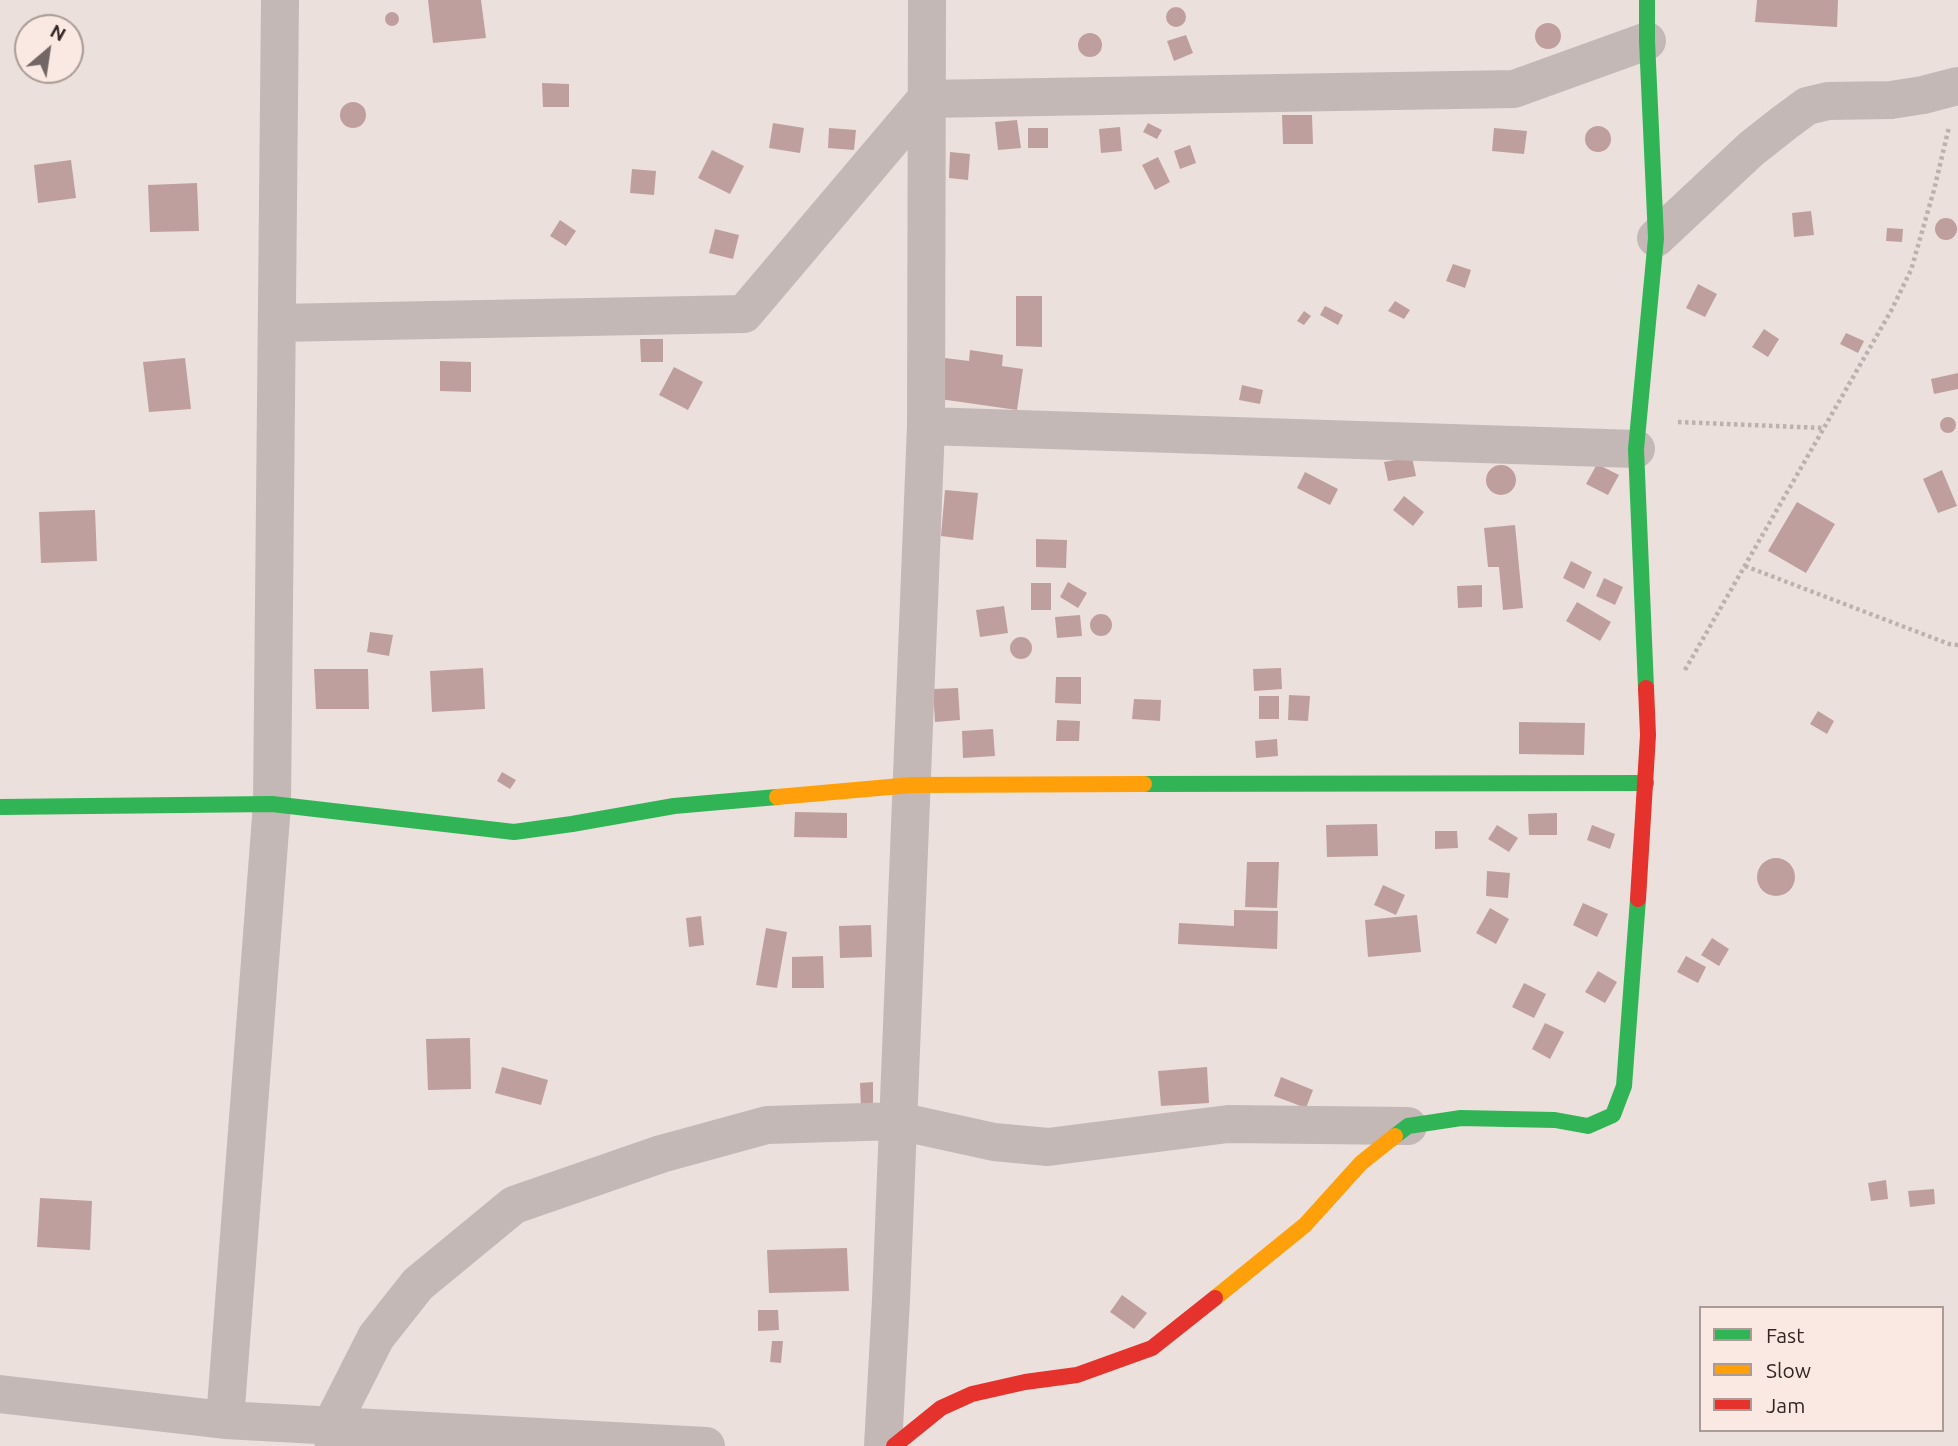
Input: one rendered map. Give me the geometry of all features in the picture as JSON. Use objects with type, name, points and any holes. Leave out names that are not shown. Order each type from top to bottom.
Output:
[{"type":"street","points":[[225,1420],[272,804],[280,0]]},
{"type":"street","points":[[883,1446],[926,426],[927,0]]},
{"type":"street","points":[[332,1436],[376,1337],[418,1284],[514,1205],[662,1154],[767,1125],[898,1121],[994,1142],[1048,1147],[1227,1125],[1408,1126],[1461,1118],[1555,1120],[1588,1126],[1613,1115],[1624,1086],[1648,734],[1637,435],[1656,238],[1647,0]]},
{"type":"street","points":[[277,323],[744,314],[926,99],[1514,89],[1647,41]]},
{"type":"street","points":[[1656,238],[1751,149],[1807,106],[1828,100],[1891,100],[1923,96],[1958,86]]},
{"type":"street","points":[[926,426],[1637,435]]},
{"type":"street","points":[[0,807],[272,804],[514,832],[674,806],[912,785],[1646,783]]},
{"type":"street","points":[[894,1446],[941,1408],[972,1394],[1025,1382],[1077,1375],[1152,1348],[1305,1225],[1361,1163],[1408,1126]]},
{"type":"street","points":[[0,1394],[225,1420],[332,1436],[706,1446]]},
{"type":"path","points":[[1683,674],[1891,311],[1911,270],[1949,125]]},
{"type":"path","points":[[1637,435],[1823,428]]},
{"type":"path","points":[[1745,566],[1949,644],[1958,645]]},
{"type":"building","points":[[428,0],[481,0],[486,38],[433,43]]},
{"type":"building","points":[[1757,0],[1838,0],[1837,27],[1755,22]]},
{"type":"building","points":[[1176,7],[1183,10],[1186,17],[1183,24],[1176,27],[1169,24],[1166,17],[1169,10]]},
{"type":"building","points":[[392,12],[397,14],[397,24],[392,26],[387,24],[385,19],[387,14]]},
{"type":"building","points":[[1548,23],[1557,27],[1561,36],[1557,45],[1548,49],[1539,45],[1535,36],[1539,27]]},
{"type":"building","points":[[1090,33],[1101,40],[1102,45],[1095,56],[1090,57],[1079,50],[1078,45],[1085,34]]},
{"type":"building","points":[[1186,35],[1193,53],[1174,61],[1167,41]]},
{"type":"building","points":[[542,83],[569,84],[569,107],[543,107]]},
{"type":"building","points":[[353,102],[362,106],[366,115],[362,124],[353,128],[344,124],[340,115],[344,106]]},
{"type":"building","points":[[1282,115],[1312,115],[1313,144],[1283,144]]},
{"type":"building","points":[[1017,120],[1021,148],[998,150],[995,122]]},
{"type":"building","points":[[773,123],[804,128],[800,153],[769,148]]},
{"type":"building","points":[[1148,123],[1162,130],[1157,139],[1143,132]]},
{"type":"building","points":[[1598,126],[1607,130],[1611,139],[1607,148],[1598,152],[1589,148],[1585,139],[1589,130]]},
{"type":"building","points":[[1120,127],[1122,151],[1101,153],[1099,129]]},
{"type":"building","points":[[829,128],[856,130],[854,150],[828,148]]},
{"type":"building","points":[[1028,128],[1048,128],[1048,148],[1028,148]]},
{"type":"building","points":[[1494,128],[1527,131],[1524,154],[1492,151]]},
{"type":"building","points":[[1190,145],[1196,163],[1180,169],[1174,151]]},
{"type":"building","points":[[712,150],[744,166],[730,194],[698,178]]},
{"type":"building","points":[[950,152],[970,154],[968,180],[949,178]]},
{"type":"building","points":[[1158,157],[1170,182],[1155,190],[1142,165]]},
{"type":"building","points":[[71,160],[76,198],[38,203],[34,165]]},
{"type":"building","points":[[632,169],[656,171],[654,195],[630,193]]},
{"type":"building","points":[[197,183],[199,231],[150,232],[148,185]]},
{"type":"building","points":[[1811,211],[1814,235],[1794,237],[1792,213]]},
{"type":"building","points":[[1946,218],[1954,221],[1957,229],[1954,237],[1946,240],[1938,237],[1935,229],[1938,221]]},
{"type":"building","points":[[560,220],[576,231],[566,246],[550,236]]},
{"type":"building","points":[[1887,228],[1903,229],[1902,242],[1886,241]]},
{"type":"building","points":[[715,229],[739,235],[733,259],[709,253]]},
{"type":"building","points":[[1453,264],[1471,270],[1465,288],[1446,281]]},
{"type":"building","points":[[1698,284],[1717,294],[1705,317],[1686,308]]},
{"type":"building","points":[[1016,296],[1042,296],[1042,347],[1016,346]]},
{"type":"building","points":[[1395,301],[1410,310],[1404,319],[1388,311]]},
{"type":"building","points":[[1325,306],[1343,315],[1338,325],[1320,315]]},
{"type":"building","points":[[1304,311],[1311,316],[1304,325],[1297,321]]},
{"type":"building","points":[[1764,329],[1779,339],[1768,357],[1752,347]]},
{"type":"building","points":[[1846,333],[1864,341],[1858,353],[1840,344]]},
{"type":"building","points":[[640,339],[663,339],[663,362],[641,362]]},
{"type":"building","points":[[970,350],[1003,355],[1002,366],[1023,369],[1017,410],[940,399],[945,358],[969,361]]},
{"type":"building","points":[[185,358],[191,409],[149,412],[143,362]]},
{"type":"building","points":[[440,361],[471,362],[471,392],[440,391]]},
{"type":"building","points":[[674,367],[703,382],[688,410],[659,395]]},
{"type":"building","points":[[1958,373],[1958,389],[1934,394],[1931,379]]},
{"type":"building","points":[[1242,385],[1263,390],[1260,404],[1239,400]]},
{"type":"building","points":[[1948,417],[1956,425],[1948,433],[1940,425]]},
{"type":"building","points":[[1412,457],[1416,476],[1388,481],[1384,462]]},
{"type":"building","points":[[1597,464],[1619,475],[1608,495],[1586,484]]},
{"type":"building","points":[[1501,465],[1512,469],[1516,480],[1512,491],[1501,495],[1490,491],[1486,480],[1490,469]]},
{"type":"building","points":[[1942,470],[1957,506],[1938,513],[1923,479]]},
{"type":"building","points":[[1305,472],[1338,489],[1330,505],[1297,488]]},
{"type":"building","points":[[945,490],[978,493],[973,540],[941,536]]},
{"type":"building","points":[[1404,496],[1424,512],[1413,526],[1393,510]]},
{"type":"building","points":[[1797,502],[1835,524],[1806,573],[1768,551]]},
{"type":"building","points":[[95,510],[97,561],[41,563],[39,512]]},
{"type":"building","points":[[1515,525],[1523,608],[1503,610],[1499,567],[1488,567],[1484,528]]},
{"type":"building","points":[[1036,539],[1067,540],[1066,568],[1036,567]]},
{"type":"building","points":[[1571,561],[1592,572],[1584,589],[1563,578]]},
{"type":"building","points":[[1604,578],[1623,587],[1615,605],[1596,596]]},
{"type":"building","points":[[1068,582],[1087,593],[1078,608],[1060,597]]},
{"type":"building","points":[[1031,583],[1051,583],[1051,610],[1031,610]]},
{"type":"building","points":[[1482,585],[1482,607],[1458,608],[1457,586]]},
{"type":"building","points":[[1577,602],[1611,622],[1600,641],[1566,621]]},
{"type":"building","points":[[1004,606],[1008,633],[980,637],[976,610]]},
{"type":"building","points":[[1097,614],[1105,614],[1112,621],[1112,629],[1105,636],[1097,636],[1090,629],[1090,621]]},
{"type":"building","points":[[1080,615],[1082,636],[1057,638],[1055,617]]},
{"type":"building","points":[[370,632],[393,635],[389,656],[367,652]]},
{"type":"building","points":[[1021,637],[1029,640],[1032,648],[1029,656],[1021,659],[1013,656],[1010,648],[1013,640]]},
{"type":"building","points":[[483,668],[485,709],[432,712],[430,671]]},
{"type":"building","points":[[1281,668],[1282,689],[1254,691],[1253,669]]},
{"type":"building","points":[[314,669],[368,669],[369,709],[316,709]]},
{"type":"building","points":[[1056,677],[1081,677],[1081,704],[1055,703]]},
{"type":"building","points":[[958,688],[960,720],[935,722],[933,689]]},
{"type":"building","points":[[1289,695],[1310,696],[1308,721],[1288,720]]},
{"type":"building","points":[[1259,696],[1279,696],[1279,719],[1259,719]]},
{"type":"building","points":[[1134,699],[1161,700],[1160,721],[1132,719]]},
{"type":"building","points":[[1818,711],[1834,721],[1827,734],[1810,724]]},
{"type":"building","points":[[1057,720],[1080,721],[1079,741],[1056,741]]},
{"type":"building","points":[[1519,722],[1585,723],[1584,755],[1519,754]]},
{"type":"building","points":[[993,729],[995,756],[963,758],[962,731]]},
{"type":"building","points":[[1277,739],[1278,756],[1256,758],[1255,741]]},
{"type":"building","points":[[502,772],[516,780],[510,789],[497,781]]},
{"type":"building","points":[[795,812],[847,813],[847,838],[794,837]]},
{"type":"building","points":[[1557,813],[1557,835],[1529,835],[1528,814]]},
{"type":"building","points":[[1377,824],[1378,856],[1327,857],[1326,825]]},
{"type":"building","points":[[1497,825],[1518,838],[1509,852],[1488,839]]},
{"type":"building","points":[[1592,825],[1615,834],[1610,849],[1587,840]]},
{"type":"building","points":[[1435,831],[1457,831],[1458,848],[1435,849]]},
{"type":"building","points":[[1776,858],[1790,863],[1795,877],[1790,891],[1776,896],[1762,891],[1757,877],[1762,863]]},
{"type":"building","points":[[1247,862],[1279,862],[1277,908],[1245,907]]},
{"type":"building","points":[[1487,871],[1510,873],[1508,898],[1486,896]]},
{"type":"building","points":[[1383,885],[1405,895],[1396,915],[1374,905]]},
{"type":"building","points":[[1583,903],[1608,914],[1597,937],[1573,925]]},
{"type":"building","points":[[1490,908],[1509,919],[1496,944],[1476,933]]},
{"type":"building","points":[[1234,910],[1278,911],[1277,949],[1178,944],[1179,923],[1234,926]]},
{"type":"building","points":[[1417,915],[1421,952],[1368,957],[1365,920]]},
{"type":"building","points":[[701,916],[704,945],[689,947],[686,918]]},
{"type":"building","points":[[871,925],[872,957],[840,958],[839,926]]},
{"type":"building","points":[[766,928],[787,932],[777,988],[756,985]]},
{"type":"building","points":[[1712,938],[1729,949],[1719,966],[1701,955]]},
{"type":"building","points":[[823,956],[824,988],[792,988],[792,957]]},
{"type":"building","points":[[1686,956],[1706,967],[1698,983],[1677,972]]},
{"type":"building","points":[[1598,971],[1617,982],[1605,1003],[1585,992]]},
{"type":"building","points":[[1524,983],[1546,994],[1534,1018],[1512,1007]]},
{"type":"building","points":[[1545,1023],[1564,1032],[1550,1059],[1532,1049]]},
{"type":"building","points":[[470,1038],[471,1089],[428,1090],[426,1039]]},
{"type":"building","points":[[502,1067],[548,1080],[541,1105],[495,1093]]},
{"type":"building","points":[[1207,1067],[1209,1103],[1161,1106],[1158,1071]]},
{"type":"building","points":[[1281,1077],[1313,1090],[1306,1108],[1274,1096]]},
{"type":"building","points":[[873,1082],[873,1107],[861,1108],[860,1083]]},
{"type":"building","points":[[1886,1180],[1888,1199],[1871,1201],[1868,1183]]},
{"type":"building","points":[[1934,1189],[1935,1204],[1910,1207],[1908,1191]]},
{"type":"building","points":[[40,1198],[92,1201],[90,1250],[37,1247]]},
{"type":"building","points":[[847,1248],[849,1291],[769,1293],[767,1250]]},
{"type":"building","points":[[1122,1295],[1147,1313],[1134,1329],[1110,1312]]},
{"type":"building","points":[[758,1310],[778,1310],[779,1330],[758,1331]]},
{"type":"building","points":[[772,1341],[783,1341],[781,1363],[770,1362]]},
{"type":"traffic: fast","points":[[1646,688],[1636,449],[1656,238],[1647,0]]},
{"type":"traffic: fast","points":[[1144,784],[1646,783]]},
{"type":"traffic: fast","points":[[0,807],[272,804],[514,832],[674,806],[777,797]]},
{"type":"traffic: fast","points":[[1395,1136],[1408,1126],[1461,1118],[1555,1120],[1588,1126],[1613,1115],[1624,1086],[1638,899]]},
{"type":"traffic: slow","points":[[777,797],[912,785],[1144,784]]},
{"type":"traffic: slow","points":[[1215,1298],[1305,1225],[1361,1163],[1395,1136]]},
{"type":"traffic: jam","points":[[1638,899],[1648,735],[1646,688]]},
{"type":"traffic: jam","points":[[894,1446],[941,1408],[972,1394],[1025,1382],[1077,1375],[1152,1348],[1215,1298]]}]
